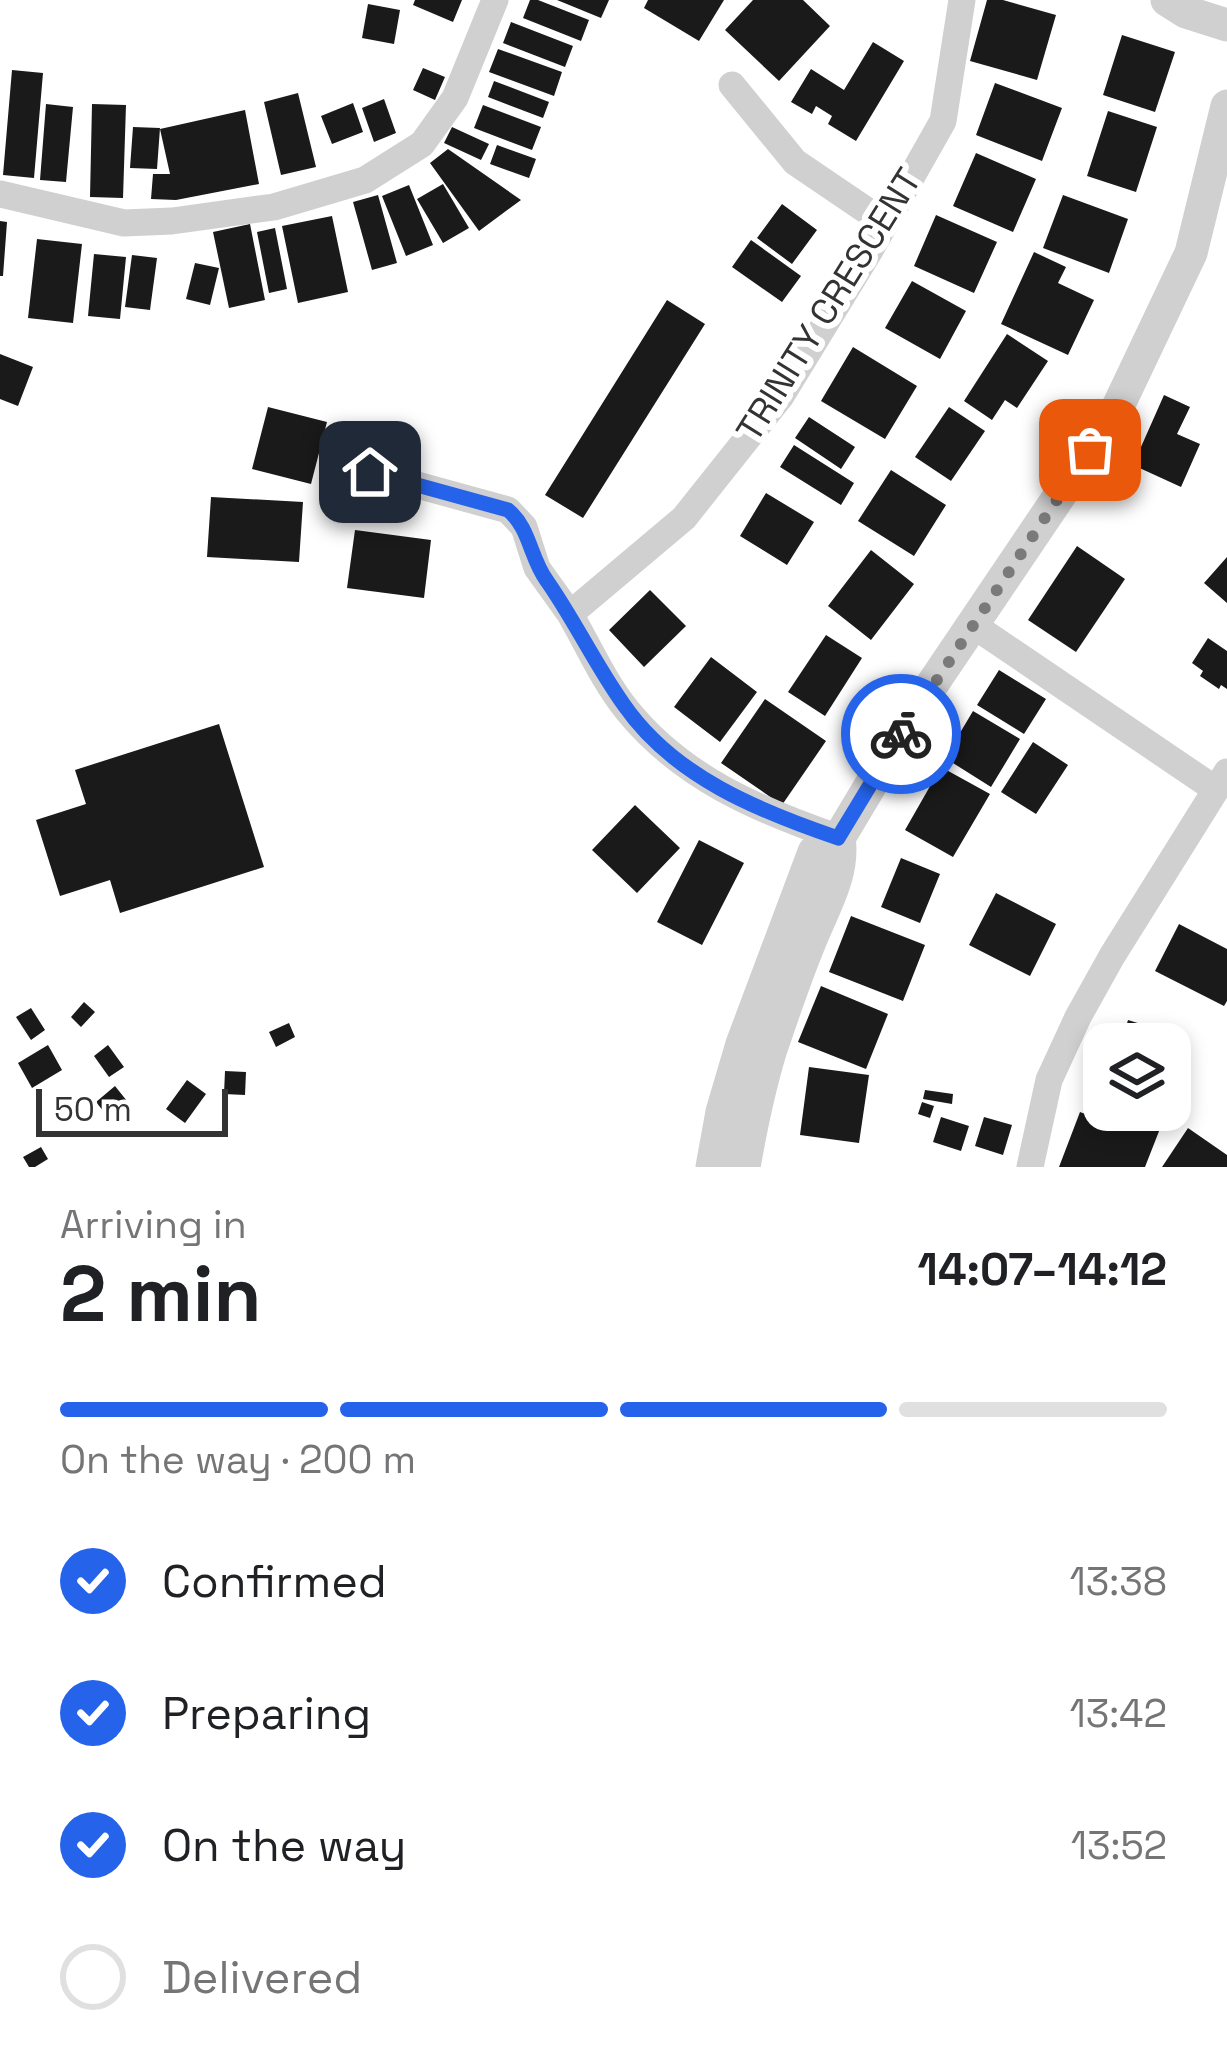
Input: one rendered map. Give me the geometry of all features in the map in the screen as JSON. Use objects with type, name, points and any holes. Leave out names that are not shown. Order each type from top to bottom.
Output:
[{"type":"street","points":[[0,194],[124,223],[274,207],[365,180],[422,144],[455,98],[495,0]]},
{"type":"street","name":"TRINITY CRESCENT","points":[[570,614],[684,518],[781,396],[943,121],[962,0]]},
{"type":"street","points":[[1167,0],[1186,12],[1227,25]]},
{"type":"street","points":[[732,86],[795,162],[885,223]]},
{"type":"street","points":[[712,1167],[742,1044],[814,852],[838,838],[919,704],[1114,415],[1191,253],[1227,106]]},
{"type":"street","points":[[370,472],[508,510],[524,527],[537,568],[625,707],[664,749],[742,801],[838,838]]},
{"type":"street","points":[[973,625],[1221,781],[1078,1017],[1049,1080],[1030,1167]]},
{"type":"street","points":[[744,1167],[770,1054],[837,874],[838,838]]},
{"type":"building","points":[[415,0],[462,0],[453,22],[413,5]]},
{"type":"building","points":[[530,0],[589,20],[581,41],[523,18]]},
{"type":"building","points":[[557,0],[609,0],[601,18]]},
{"type":"building","points":[[648,0],[724,0],[699,41],[644,8]]},
{"type":"building","points":[[753,0],[803,0],[830,26],[779,81],[725,30]]},
{"type":"building","points":[[987,0],[1056,15],[1037,80],[970,61]]},
{"type":"building","points":[[368,4],[400,10],[394,44],[362,38]]},
{"type":"building","points":[[511,22],[573,46],[565,67],[503,43]]},
{"type":"building","points":[[1122,35],[1175,52],[1155,112],[1103,95]]},
{"type":"building","points":[[873,42],[904,61],[856,141],[828,124],[832,116],[816,106],[812,114],[791,102],[811,69],[844,90]]},
{"type":"building","points":[[498,49],[562,72],[554,96],[489,72]]},
{"type":"building","points":[[423,68],[445,77],[435,100],[413,90]]},
{"type":"building","points":[[12,70],[43,73],[34,178],[3,175]]},
{"type":"building","points":[[494,81],[549,102],[543,118],[488,97]]},
{"type":"building","points":[[995,83],[1062,108],[1042,161],[976,135]]},
{"type":"building","points":[[298,93],[316,167],[281,175],[264,102]]},
{"type":"building","points":[[384,99],[396,133],[374,142],[362,108]]},
{"type":"building","points":[[353,103],[363,132],[332,144],[321,116]]},
{"type":"building","points":[[46,104],[73,107],[66,182],[40,180]]},
{"type":"building","points":[[92,104],[126,105],[123,198],[90,197]]},
{"type":"building","points":[[483,105],[541,127],[532,150],[474,128]]},
{"type":"building","points":[[245,110],[259,184],[176,200],[151,199],[153,174],[170,174],[160,129]]},
{"type":"building","points":[[1108,111],[1157,127],[1136,192],[1087,176]]},
{"type":"building","points":[[133,127],[160,128],[157,169],[130,168]]},
{"type":"building","points":[[452,127],[489,144],[481,160],[444,143]]},
{"type":"building","points":[[497,145],[536,159],[529,178],[490,164]]},
{"type":"building","points":[[448,149],[521,200],[479,231],[430,163]]},
{"type":"building","points":[[976,153],[1036,179],[1013,232],[953,206]]},
{"type":"building","points":[[443,184],[469,228],[443,243],[417,199]]},
{"type":"building","points":[[409,185],[433,245],[406,256],[382,196]]},
{"type":"building","points":[[378,195],[397,263],[372,270],[353,202]]},
{"type":"building","points":[[1063,195],[1128,219],[1109,273],[1043,248]]},
{"type":"building","points":[[782,204],[817,230],[792,264],[757,238]]},
{"type":"building","points":[[936,215],[997,242],[974,293],[914,266]]},
{"type":"building","points":[[332,216],[348,292],[298,303],[282,226]]},
{"type":"building","points":[[0,221],[7,222],[3,276],[0,276]]},
{"type":"building","points":[[250,224],[265,300],[229,308],[213,232]]},
{"type":"building","points":[[275,228],[287,289],[269,293],[257,232]]},
{"type":"building","points":[[37,239],[82,244],[73,323],[28,318]]},
{"type":"building","points":[[751,240],[801,276],[782,302],[732,267]]},
{"type":"building","points":[[1034,252],[1066,267],[1058,283],[1094,300],[1068,355],[1001,324]]},
{"type":"building","points":[[94,254],[126,257],[120,319],[88,316]]},
{"type":"building","points":[[132,255],[157,258],[150,310],[125,307]]},
{"type":"building","points":[[195,263],[219,268],[210,305],[186,299]]},
{"type":"building","points":[[912,281],[966,311],[940,359],[885,328]]},
{"type":"building","points":[[667,300],[705,324],[583,518],[545,495]]},
{"type":"building","points":[[1007,334],[1048,361],[1017,408],[1005,400],[992,420],[964,401]]},
{"type":"building","points":[[853,347],[917,386],[885,439],[821,401]]},
{"type":"building","points":[[0,354],[33,367],[18,406],[0,399]]},
{"type":"building","points":[[1164,395],[1190,407],[1177,434],[1200,444],[1181,487],[1133,465]]},
{"type":"building","points":[[268,407],[327,422],[311,484],[252,469]]},
{"type":"building","points":[[949,407],[985,431],[951,481],[915,457]]},
{"type":"building","points":[[809,417],[855,447],[841,469],[795,438]]},
{"type":"building","points":[[794,445],[854,483],[841,505],[780,467]]},
{"type":"building","points":[[891,470],[946,505],[914,556],[858,521]]},
{"type":"building","points":[[766,493],[814,522],[787,565],[740,536]]},
{"type":"building","points":[[211,497],[303,502],[299,562],[207,557]]},
{"type":"building","points":[[355,530],[431,540],[424,598],[347,588]]},
{"type":"building","points":[[1077,546],[1125,579],[1076,652],[1028,620]]},
{"type":"building","points":[[871,550],[914,584],[871,640],[828,606]]},
{"type":"building","points":[[1227,557],[1227,603],[1204,583]]},
{"type":"building","points":[[650,590],[686,626],[644,667],[609,630]]},
{"type":"building","points":[[826,635],[862,658],[825,716],[788,692]]},
{"type":"building","points":[[1208,638],[1227,651],[1227,689],[1200,676],[1203,671],[1192,663]]},
{"type":"building","points":[[711,657],[757,692],[720,742],[674,707]]},
{"type":"building","points":[[999,670],[1046,699],[1024,734],[977,705]]},
{"type":"building","points":[[765,699],[826,741],[782,805],[721,763]]},
{"type":"building","points":[[973,711],[1020,739],[991,787],[945,758]]},
{"type":"building","points":[[219,724],[264,867],[120,913],[110,880],[60,896],[36,820],[86,804],[75,770]]},
{"type":"building","points":[[1033,742],[1068,765],[1036,814],[1001,792]]},
{"type":"building","points":[[941,767],[990,794],[953,857],[905,830]]},
{"type":"building","points":[[635,805],[680,848],[637,893],[592,850]]},
{"type":"building","points":[[699,840],[744,863],[702,945],[657,922]]},
{"type":"building","points":[[901,858],[940,874],[920,923],[881,907]]},
{"type":"building","points":[[996,893],[1056,924],[1030,976],[969,945]]},
{"type":"building","points":[[851,916],[925,945],[903,1001],[829,972]]},
{"type":"building","points":[[1179,924],[1227,949],[1224,1006],[1155,971]]},
{"type":"building","points":[[821,986],[888,1014],[866,1069],[798,1042]]},
{"type":"building","points":[[84,1002],[95,1012],[81,1027],[71,1017]]},
{"type":"building","points":[[31,1008],[45,1030],[31,1040],[16,1017]]},
{"type":"building","points":[[289,1023],[295,1037],[276,1047],[269,1032]]},
{"type":"building","points":[[48,1045],[62,1070],[32,1088],[18,1063]]},
{"type":"building","points":[[108,1045],[124,1067],[109,1077],[94,1056]]},
{"type":"building","points":[[809,1067],[869,1075],[859,1143],[800,1135]]},
{"type":"building","points":[[225,1071],[246,1072],[245,1095],[224,1094]]},
{"type":"building","points":[[187,1080],[206,1094],[185,1123],[166,1109]]},
{"type":"building","points":[[115,1086],[127,1101],[108,1117],[96,1102]]},
{"type":"building","points":[[925,1090],[953,1094],[952,1104],[923,1099]]},
{"type":"building","points":[[922,1102],[934,1106],[930,1118],[918,1114]]},
{"type":"building","points":[[1080,1112],[1083,1131],[1159,1131],[1145,1167],[1059,1167]]},
{"type":"building","points":[[941,1117],[969,1126],[961,1151],[933,1142]]},
{"type":"building","points":[[984,1117],[1012,1125],[1003,1155],[975,1146]]},
{"type":"building","points":[[1186,1131],[1227,1155],[1227,1167],[1162,1167]]},
{"type":"building","points":[[41,1147],[48,1159],[29,1167],[23,1157]]},
{"type":"way so far","points":[[901,734],[1090,450]]},
{"type":"route","points":[[370,472],[508,510],[517,517],[537,568],[625,707],[664,749],[742,801],[838,838],[901,734]]}]
